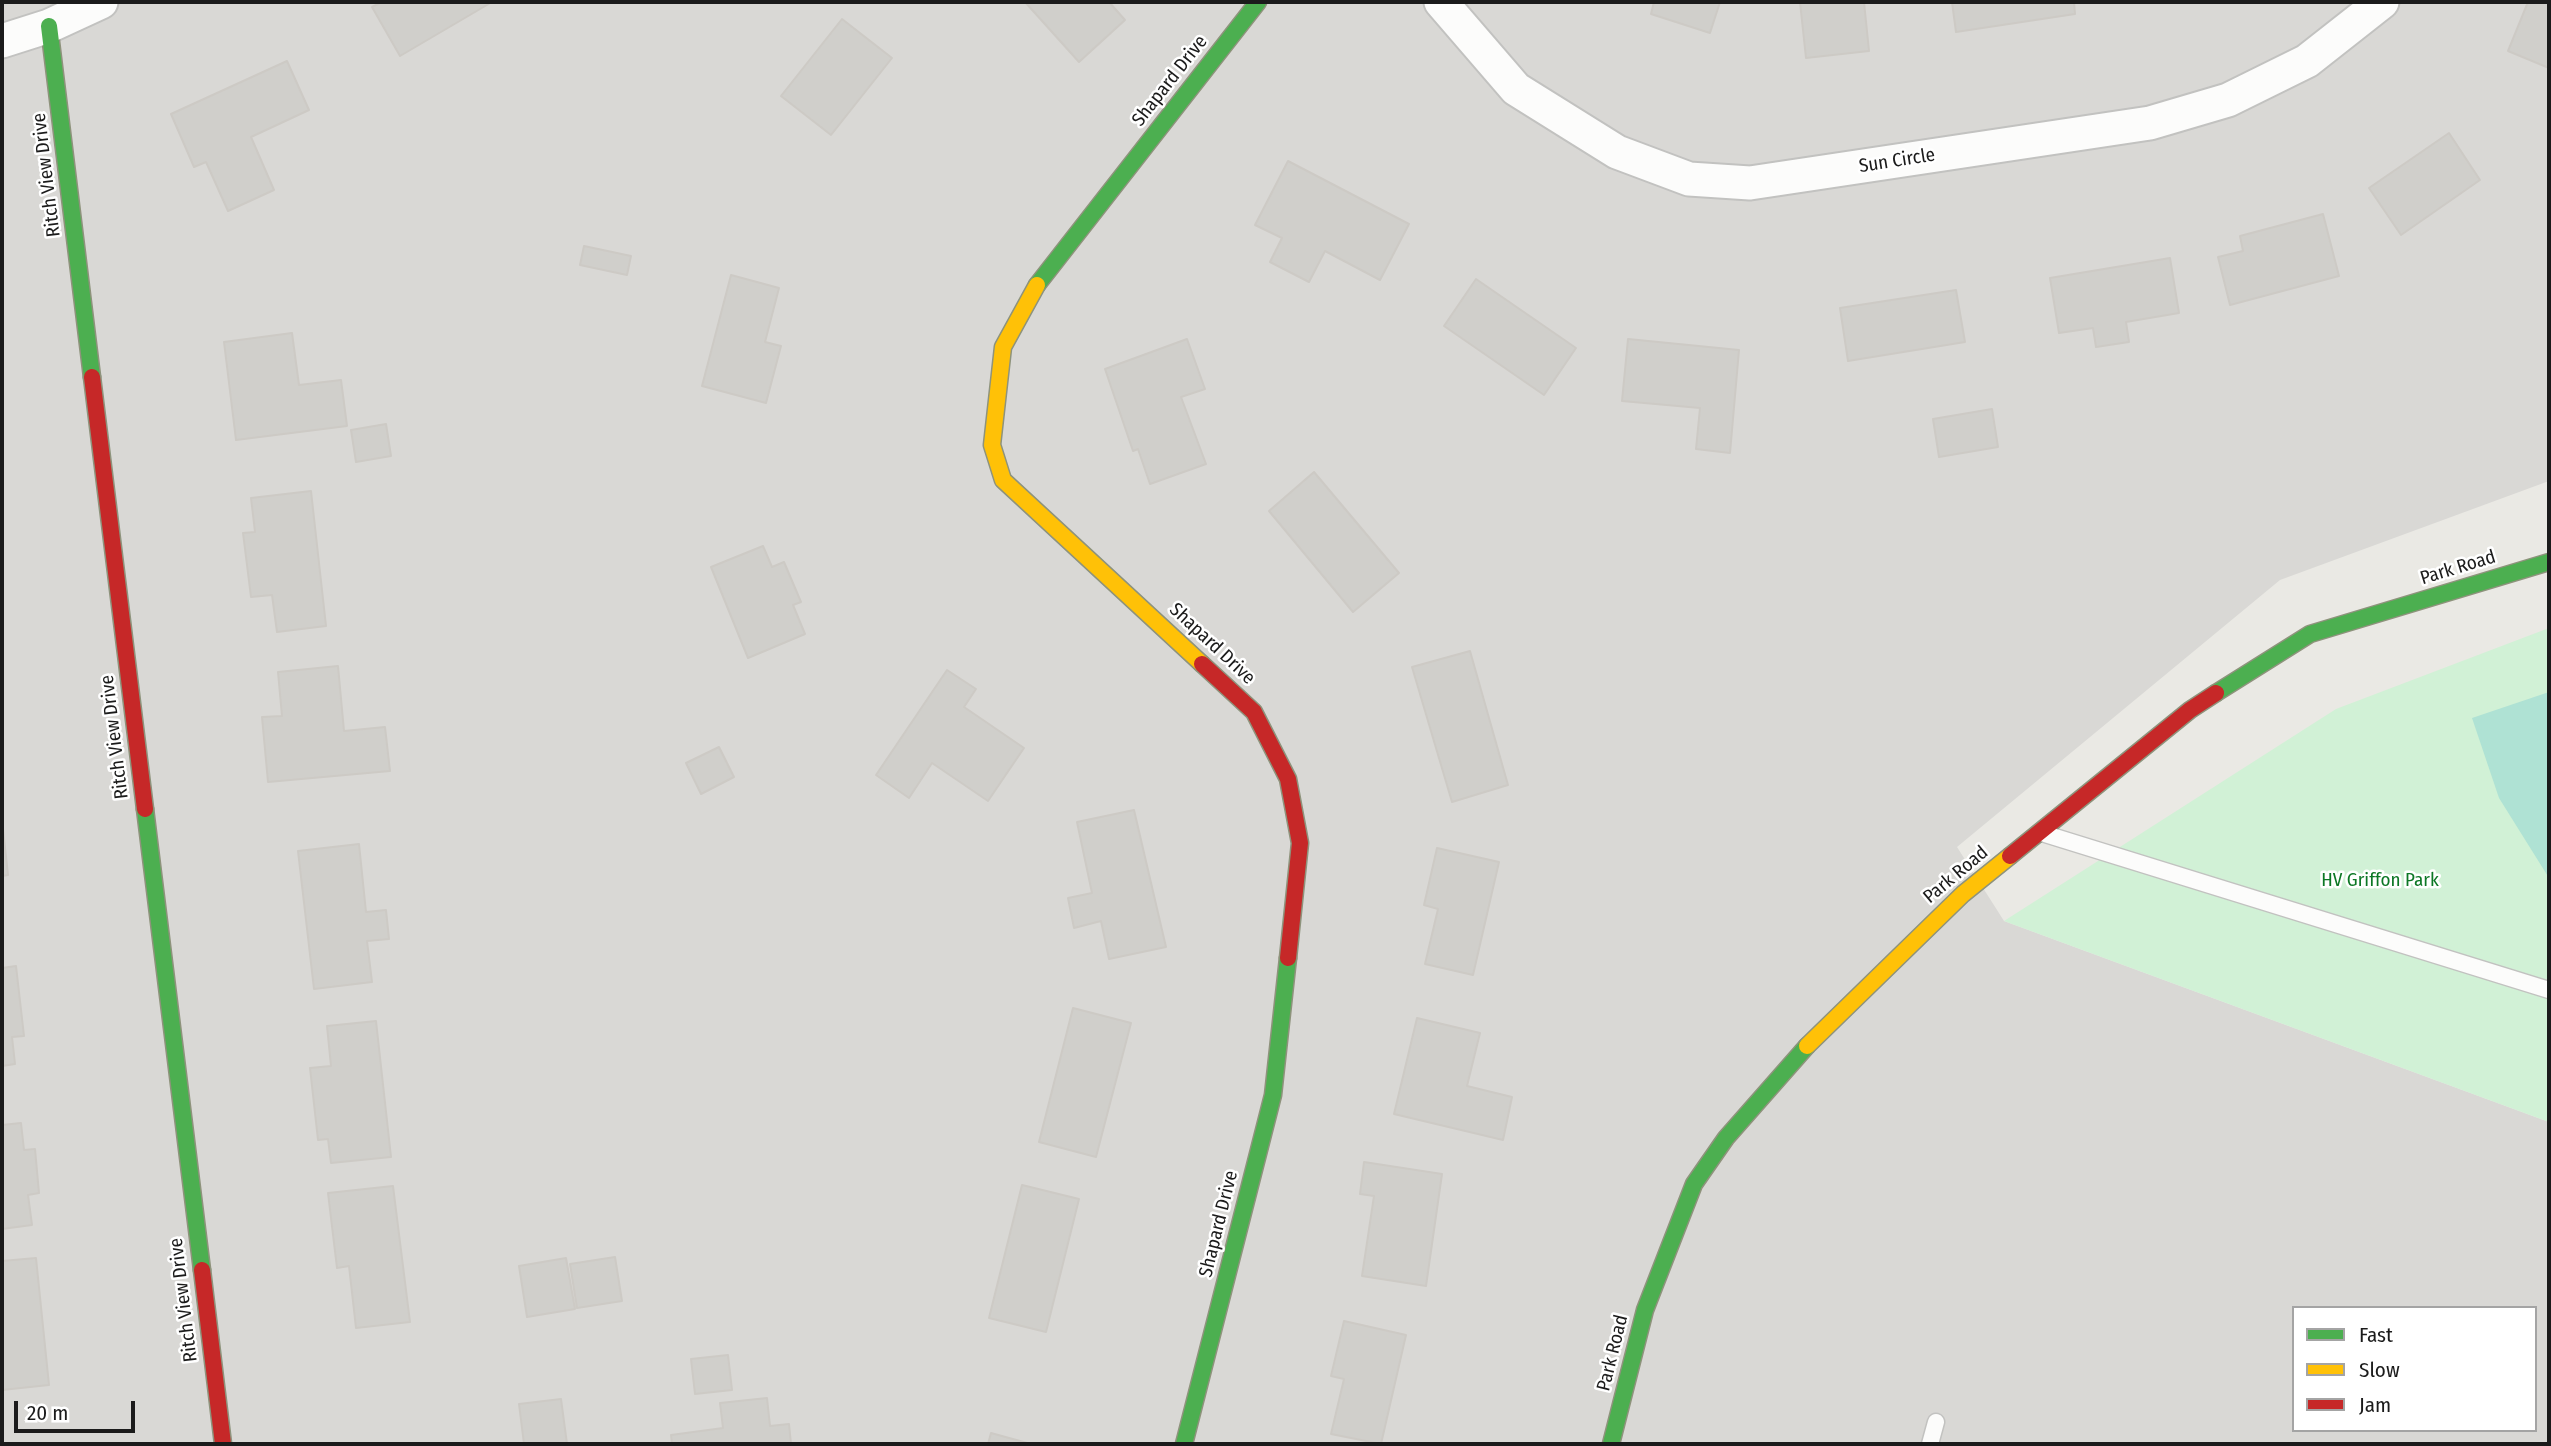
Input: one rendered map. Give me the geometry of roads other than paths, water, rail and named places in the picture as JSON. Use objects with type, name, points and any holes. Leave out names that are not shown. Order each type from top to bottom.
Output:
[{"type":"street","points":[[2,41],[50,26],[101,2]]},
{"type":"street","name":"Shapard Drive","points":[[1184,1444],[1273,1095],[1300,843],[1288,779],[1254,712],[1003,480],[992,445],[993,420],[1003,348],[1028,296],[1258,2]]},
{"type":"street","name":"Sun Circle","points":[[1441,2],[1516,89],[1618,152],[1689,179],[1750,183],[2150,123],[2228,100],[2306,61],[2382,2]]},
{"type":"street","name":"Ritch View Drive","points":[[50,26],[223,1444]]},
{"type":"street","name":"Park Road","points":[[1611,1444],[1645,1310],[1694,1184],[1726,1138],[1822,1030],[1962,894],[2190,710],[2310,634],[2549,562]]},
{"type":"lane","points":[[2042,832],[2549,990]]},
{"type":"lane","points":[[1930,1444],[1936,1422]]},
{"type":"park label","name":"HV Griffon Park","points":[[2380,881]]}]
